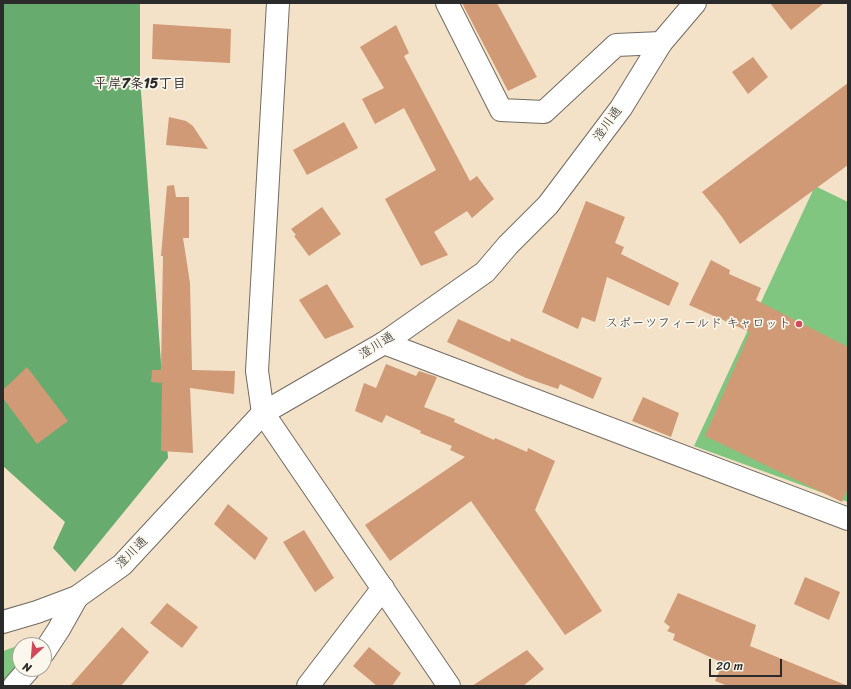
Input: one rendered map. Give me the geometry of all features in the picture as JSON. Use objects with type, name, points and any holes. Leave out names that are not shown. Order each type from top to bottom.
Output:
[{"type":"street","points":[[278,3],[257,371],[263,413],[449,686]]},
{"type":"street","points":[[447,3],[501,110],[544,112],[616,45],[661,43]]},
{"type":"street","name":"澄川通","points":[[3,622],[37,612],[77,597],[122,565],[263,413],[384,342],[485,272],[508,245],[548,205],[621,108],[661,43],[695,3]]},
{"type":"street","points":[[384,342],[848,520]]},
{"type":"street","points":[[308,686],[383,588]]},
{"type":"street","points":[[52,641],[60,630],[77,597]]},
{"type":"street","points":[[14,686],[22,677]]},
{"type":"green space","points":[[3,3],[140,3],[140,78],[168,458],[75,572],[53,548],[65,522],[3,466]]},
{"type":"green space","name":"スポーツフィールド キャロット","points":[[815,186],[848,202],[848,502],[694,446]]},
{"type":"green space","points":[[12,648],[12,674],[3,684],[3,651]]},
{"type":"building","points":[[462,3],[497,3],[537,77],[508,91]]},
{"type":"building","points":[[770,3],[824,3],[791,30]]},
{"type":"building","points":[[153,24],[231,29],[230,63],[152,59]]},
{"type":"building","points":[[396,25],[409,53],[404,56],[470,181],[477,176],[494,199],[472,218],[467,211],[434,232],[448,255],[421,266],[385,199],[436,170],[404,108],[375,124],[362,99],[384,88],[360,47]]},
{"type":"building","points":[[753,57],[768,77],[748,94],[732,72]]},
{"type":"building","points":[[848,83],[848,165],[740,244],[722,217],[702,192]]},
{"type":"building","points":[[169,117],[186,121],[193,126],[208,149],[166,145]]},
{"type":"building","points":[[344,122],[358,148],[307,175],[293,150]]},
{"type":"building","points":[[174,185],[176,197],[189,197],[189,238],[183,238],[190,283],[192,370],[235,371],[234,394],[190,388],[193,453],[161,451],[162,383],[151,382],[152,370],[162,370],[163,256],[161,256],[167,186]]},
{"type":"building","points":[[586,201],[625,217],[615,243],[624,247],[621,254],[679,283],[669,306],[607,277],[595,322],[582,317],[578,329],[542,312]]},
{"type":"building","points":[[322,207],[341,234],[309,256],[294,236],[296,235],[291,229]]},
{"type":"building","name":"スポーツフィールド キャロット","points":[[711,260],[730,270],[729,274],[761,288],[756,300],[848,347],[848,488],[842,502],[705,436],[750,332],[689,305]]},
{"type":"building","points":[[327,284],[354,327],[325,339],[299,300]]},
{"type":"building","points":[[458,319],[510,342],[511,338],[602,378],[593,399],[560,384],[558,389],[526,378],[447,342]]},
{"type":"building","points":[[386,364],[416,376],[419,371],[437,377],[424,407],[455,419],[454,422],[494,440],[495,438],[527,452],[528,448],[555,461],[535,510],[602,611],[565,635],[471,501],[390,561],[365,525],[465,457],[450,450],[452,446],[420,433],[421,431],[386,415],[382,423],[355,411],[364,383],[376,388]]},
{"type":"building","points":[[27,367],[68,421],[37,444],[3,398],[3,390]]},
{"type":"building","points":[[643,397],[679,413],[671,437],[632,421]]},
{"type":"building","points":[[228,504],[268,538],[255,560],[214,524]]},
{"type":"building","points":[[304,530],[334,578],[315,592],[283,542]]},
{"type":"building","points":[[805,577],[840,592],[829,620],[794,604]]},
{"type":"building","points":[[678,593],[756,625],[750,646],[848,686],[728,686],[715,681],[723,663],[673,640],[675,634],[667,631],[670,627],[664,622]]},
{"type":"building","points":[[167,603],[198,627],[182,648],[150,623]]},
{"type":"building","points":[[122,627],[149,652],[121,686],[70,686]]},
{"type":"building","points":[[369,647],[401,673],[392,686],[377,686],[353,666]]},
{"type":"building","points":[[527,650],[544,669],[523,686],[472,686]]},
{"type":"place","name":"スポーツフィールド キャロット","points":[[799,324]]},
{"type":"district","name":"平岸7条15丁目","points":[[140,84]]}]
